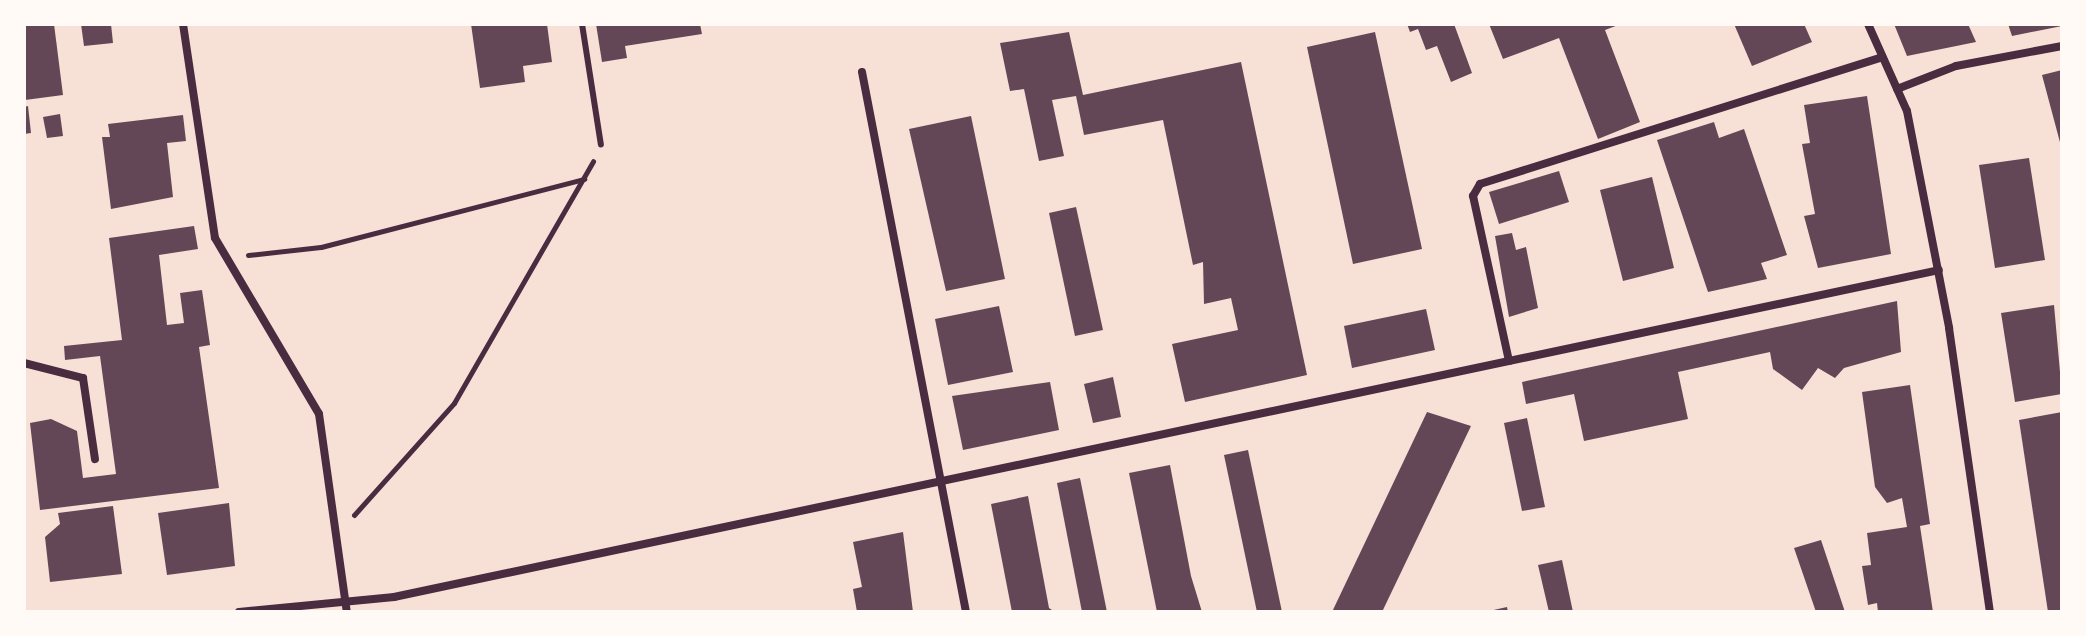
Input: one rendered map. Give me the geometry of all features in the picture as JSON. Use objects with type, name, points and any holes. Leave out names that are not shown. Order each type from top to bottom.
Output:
[{"type":"street","points":[[183,24],[203,186],[223,256],[310,390],[328,455],[347,608]]},
{"type":"street","points":[[1868,24],[1897,89],[1939,270],[1990,612]]},
{"type":"street","points":[[1897,89],[1956,66],[2062,46]]},
{"type":"street","points":[[1509,361],[1473,196],[1480,184],[1882,57]]},
{"type":"street","points":[[862,72],[966,612]]},
{"type":"street","points":[[239,612],[347,608],[1939,270]]},
{"type":"street","points":[[24,363],[83,378],[95,459]]},
{"type":"lane","points":[[582,24],[601,145]]},
{"type":"path","points":[[339,553],[365,499],[438,424],[473,374],[549,227],[584,179],[601,145]]},
{"type":"path","points":[[223,256],[321,247],[584,179]]},
{"type":"building","points":[[24,24],[54,24],[63,95],[25,100]]},
{"type":"building","points":[[81,24],[111,24],[113,43],[84,46]]},
{"type":"building","points":[[471,24],[547,24],[552,62],[523,66],[525,82],[480,88]]},
{"type":"building","points":[[596,24],[700,24],[702,34],[625,46],[627,58],[602,62]]},
{"type":"building","points":[[1407,24],[1454,24],[1472,73],[1451,82],[1437,46],[1426,50],[1418,29],[1410,32]]},
{"type":"building","points":[[1489,24],[1621,24],[1605,30],[1640,122],[1598,139],[1559,38],[1503,59]]},
{"type":"building","points":[[1734,24],[1804,24],[1812,42],[1752,66]]},
{"type":"building","points":[[1894,24],[1968,24],[1976,42],[1907,56]]},
{"type":"building","points":[[2008,24],[2062,24],[2062,26],[2012,36]]},
{"type":"building","points":[[1069,32],[1083,95],[1241,62],[1307,375],[1185,402],[1172,344],[1238,330],[1231,298],[1204,304],[1203,262],[1193,265],[1163,120],[1084,135],[1076,96],[1052,100],[1064,156],[1039,161],[1024,89],[1010,91],[1000,43]]},
{"type":"building","points":[[1375,32],[1422,249],[1353,264],[1307,47]]},
{"type":"building","points":[[2062,70],[2062,146],[2061,146],[2042,75]]},
{"type":"building","points":[[1867,96],[1891,254],[1818,268],[1804,216],[1815,214],[1802,144],[1810,143],[1804,105]]},
{"type":"building","points":[[28,106],[31,133],[24,134],[24,107]]},
{"type":"building","points":[[60,114],[63,136],[47,138],[43,117]]},
{"type":"building","points":[[183,115],[186,141],[167,143],[173,197],[111,209],[102,137],[110,137],[108,124]]},
{"type":"building","points":[[971,116],[1005,279],[946,291],[909,129]]},
{"type":"building","points":[[1714,122],[1719,138],[1744,129],[1787,255],[1761,263],[1767,279],[1708,292],[1657,140]]},
{"type":"building","points":[[2029,158],[2045,260],[1995,268],[1979,165]]},
{"type":"building","points":[[1559,171],[1569,202],[1499,224],[1489,192]]},
{"type":"building","points":[[1652,177],[1674,268],[1623,281],[1600,190]]},
{"type":"building","points":[[1076,207],[1103,330],[1075,336],[1049,213]]},
{"type":"building","points":[[194,226],[198,249],[159,255],[167,325],[184,323],[180,293],[202,290],[210,345],[199,347],[219,488],[40,510],[30,423],[51,419],[77,431],[83,478],[116,474],[100,356],[65,360],[64,346],[122,340],[109,238]]},
{"type":"building","points":[[1512,233],[1516,250],[1526,247],[1538,308],[1509,317],[1495,236]]},
{"type":"building","points":[[1897,301],[1901,352],[1844,368],[1835,378],[1818,368],[1802,390],[1773,369],[1770,352],[1678,372],[1688,419],[1584,441],[1574,394],[1526,404],[1522,382]]},
{"type":"building","points":[[2054,305],[2062,394],[2015,402],[2001,313]]},
{"type":"building","points":[[999,306],[1013,372],[948,385],[935,319]]},
{"type":"building","points":[[1426,309],[1435,350],[1352,368],[1344,326]]},
{"type":"building","points":[[1113,377],[1121,417],[1093,423],[1084,384]]},
{"type":"building","points":[[1050,382],[1059,430],[963,450],[952,396]]},
{"type":"building","points":[[1910,385],[1930,524],[1920,526],[1933,612],[1878,612],[1877,603],[1868,605],[1862,566],[1871,565],[1867,533],[1907,527],[1902,498],[1887,503],[1875,487],[1862,392]]},
{"type":"building","points":[[1427,412],[1471,426],[1382,612],[1332,612]]},
{"type":"building","points":[[2062,412],[2062,612],[2048,612],[2019,420]]},
{"type":"building","points":[[1527,418],[1545,507],[1522,511],[1504,423]]},
{"type":"building","points":[[1248,450],[1282,612],[1257,612],[1224,455]]},
{"type":"building","points":[[1170,465],[1191,576],[1202,612],[1157,612],[1129,473]]},
{"type":"building","points":[[1080,478],[1107,612],[1082,612],[1057,483]]},
{"type":"building","points":[[1028,496],[1049,608],[1055,612],[1012,612],[991,504]]},
{"type":"building","points":[[229,503],[235,566],[167,575],[158,513]]},
{"type":"building","points":[[113,506],[122,574],[50,582],[45,537],[60,524],[58,513]]},
{"type":"building","points":[[903,532],[913,612],[857,612],[853,589],[862,587],[853,542]]},
{"type":"building","points":[[1821,540],[1845,612],[1816,612],[1794,548]]},
{"type":"building","points":[[1562,560],[1573,612],[1549,612],[1538,565]]},
{"type":"building","points":[[1507,607],[1508,612],[1489,612],[1489,611]]}]
